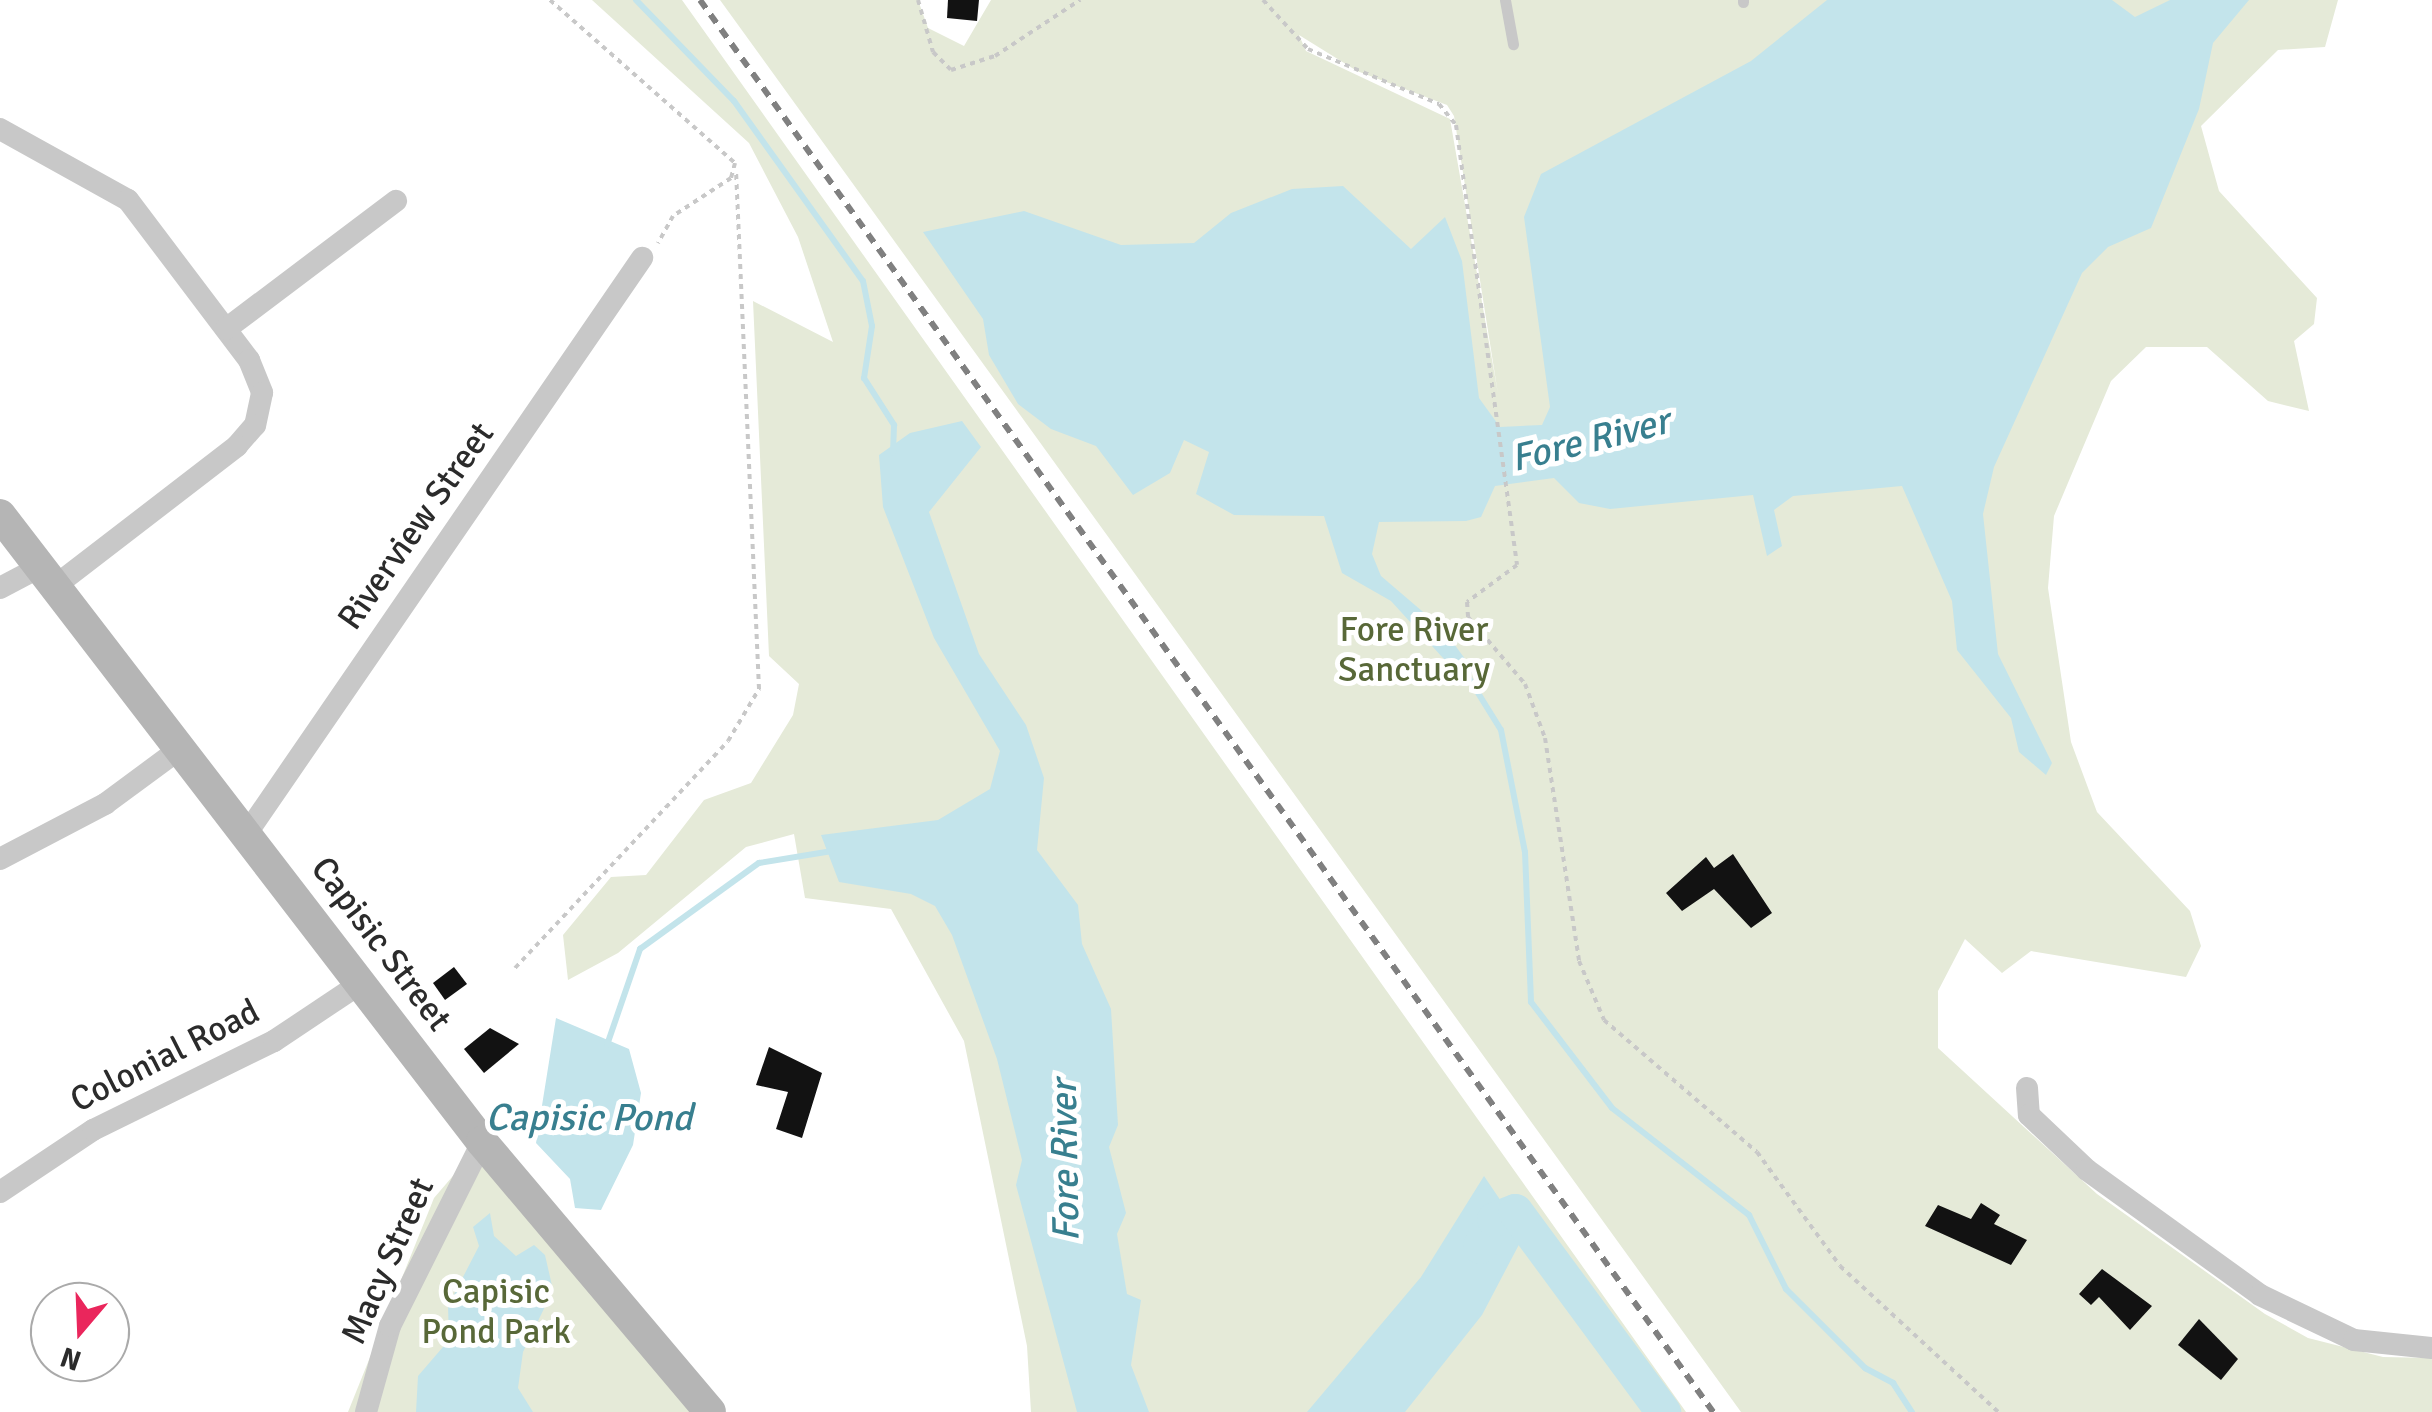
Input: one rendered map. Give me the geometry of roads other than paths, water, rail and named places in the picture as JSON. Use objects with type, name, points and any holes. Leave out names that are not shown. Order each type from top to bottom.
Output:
[{"type":"street","points":[[0,129],[128,200],[226,330],[261,384],[248,435],[48,576],[0,588]]},
{"type":"street","points":[[226,330],[396,201]]},
{"type":"street","name":"Riverview Street","points":[[246,833],[642,258]]},
{"type":"street","name":"Capisic Street","points":[[0,515],[482,1142],[710,1412]]},
{"type":"street","points":[[0,859],[105,804],[180,748]]},
{"type":"street","name":"Colonial Road","points":[[0,1192],[93,1130],[274,1041],[361,984]]},
{"type":"street","points":[[2027,1088],[2028,1115],[2087,1170],[2260,1295],[2354,1340],[2432,1348]]},
{"type":"street","name":"Macy Street","points":[[366,1412],[396,1312],[482,1142]]},
{"type":"lane","points":[[1504,0],[1513,44]]},
{"type":"water","name":"Fore River","points":[[1827,0],[2112,0],[2135,17],[2170,0],[2249,0],[2213,43],[2199,109],[2151,228],[2108,247],[2082,273],[1994,467],[1983,514],[1998,654],[2052,763],[2046,775],[2019,752],[2011,718],[1957,650],[1952,601],[1902,486],[1793,496],[1774,510],[1782,546],[1767,556],[1753,495],[1610,509],[1579,503],[1554,478],[1495,486],[1481,517],[1466,521],[1379,522],[1372,554],[1381,576],[1443,629],[1474,671],[1463,680],[1391,601],[1342,573],[1324,516],[1234,515],[1196,494],[1209,452],[1184,440],[1170,473],[1133,495],[1096,446],[1051,429],[1018,404],[989,355],[983,319],[923,232],[1024,211],[1121,245],[1194,243],[1231,213],[1292,189],[1343,186],[1411,249],[1445,217],[1462,261],[1479,398],[1500,427],[1542,425],[1550,407],[1524,217],[1541,174],[1751,61]]},
{"type":"water","name":"Fore River","points":[[962,421],[981,447],[929,512],[979,654],[1026,725],[1044,778],[1037,850],[1078,905],[1082,944],[1111,1009],[1118,1125],[1109,1147],[1126,1213],[1117,1234],[1127,1294],[1141,1300],[1131,1365],[1149,1412],[1077,1412],[1016,1185],[1022,1160],[997,1059],[952,935],[935,906],[911,894],[839,882],[821,835],[938,820],[990,789],[1000,751],[934,638],[883,507],[879,455],[910,433]]},
{"type":"water","name":"Capisic Pond","points":[[556,1018],[629,1049],[641,1093],[633,1145],[601,1210],[575,1208],[570,1179],[536,1143]]},
{"type":"water","points":[[1484,1176],[1524,1235],[1482,1315],[1405,1412],[1307,1412],[1421,1277]]},
{"type":"water","name":"Capisic Pond","points":[[490,1213],[494,1236],[516,1256],[534,1245],[545,1255],[553,1290],[523,1352],[518,1388],[533,1412],[416,1412],[418,1376],[449,1340],[448,1306],[479,1246],[473,1227]]},
{"type":"waterway","points":[[636,0],[734,101],[863,281],[872,326],[864,378],[894,425],[893,453]]},
{"type":"waterway","points":[[1465,672],[1501,730],[1525,852],[1531,1002],[1612,1108],[1749,1215],[1786,1289],[1865,1368],[1893,1383],[1912,1412]]},
{"type":"waterway","points":[[607,1045],[640,949],[759,863],[832,851]]},
{"type":"waterway","points":[[1480,1246],[1494,1219],[1515,1211],[1663,1412]]},
{"type":"railway","points":[[700,0],[1713,1412]]},
{"type":"park label","name":"Fore River Sanctuary","points":[[1414,650]]},
{"type":"park label","name":"Capisic Pond Park","points":[[496,1312]]}]
